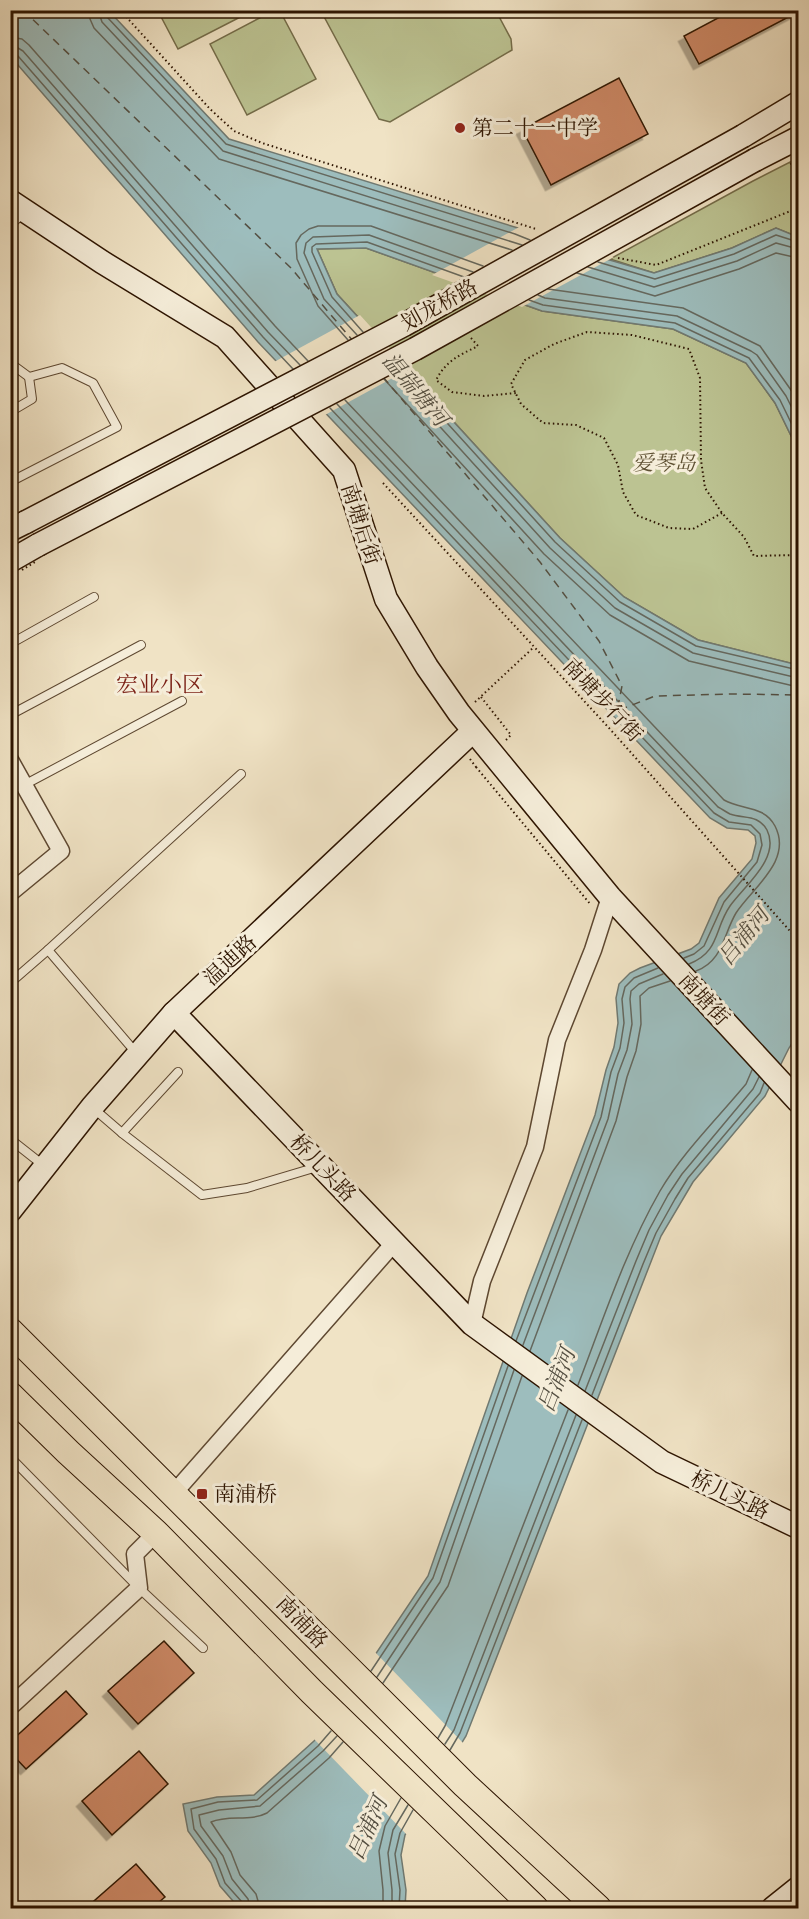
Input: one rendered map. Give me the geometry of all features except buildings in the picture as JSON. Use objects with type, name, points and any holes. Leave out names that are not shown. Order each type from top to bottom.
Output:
[{"type":"main road","name":"南浦路","points":[[10,1331],[465,1785],[598,1908]]},
{"type":"main road","name":"南浦路","points":[[10,1395],[156,1533],[312,1692],[535,1908]]},
{"type":"street","name":"划龙桥路","points":[[18,526],[414,319],[798,103]]},
{"type":"street","name":"划龙桥路","points":[[10,561],[415,349],[798,138]]},
{"type":"street","name":"南塘后街","points":[[15,213],[102,262],[225,337],[344,470],[386,599],[427,667],[473,731],[610,897]]},
{"type":"street","name":"温迪路","points":[[10,1211],[92,1107],[174,1013],[473,731]]},
{"type":"street","points":[[10,760],[61,851],[10,893]]},
{"type":"street","points":[[472,1324],[482,1281],[535,1147],[557,1040],[610,897]]},
{"type":"street","name":"南塘街","points":[[610,897],[798,1101]]},
{"type":"street","name":"桥儿头路","points":[[174,1013],[472,1324],[662,1462],[798,1527]]},
{"type":"street","points":[[174,1493],[394,1243]]},
{"type":"street","points":[[10,1707],[139,1588],[135,1554],[156,1533]]},
{"type":"street","points":[[773,1908],[798,1888]]},
{"type":"lane","points":[[10,363],[29,377],[32,399],[10,412]]},
{"type":"lane","points":[[10,482],[117,427],[93,383],[62,368],[29,377]]},
{"type":"lane","points":[[10,644],[94,597]]},
{"type":"lane","points":[[10,716],[141,645]]},
{"type":"lane","points":[[24,785],[182,701]]},
{"type":"lane","points":[[10,983],[241,774]]},
{"type":"lane","points":[[48,950],[138,1055]]},
{"type":"lane","points":[[122,1133],[178,1072]]},
{"type":"lane","points":[[92,1107],[201,1195],[248,1188],[321,1166]]},
{"type":"lane","points":[[10,1139],[45,1167]]},
{"type":"lane","points":[[10,1457],[139,1588],[203,1648]]},
{"type":"path","points":[[120,10],[210,109],[234,130],[262,143],[543,231]]},
{"type":"path","points":[[613,256],[657,265],[798,208]]},
{"type":"path","points":[[722,513],[693,529],[669,528],[636,515],[623,492],[618,465],[604,438],[576,425],[543,423],[521,404],[511,384],[525,360],[554,344],[587,332],[632,335],[689,350],[700,378],[701,460],[705,488],[722,513],[744,537],[754,556],[795,555],[798,558]]},
{"type":"path","points":[[467,334],[478,346],[444,366],[436,380],[452,392],[484,396],[516,393]]},
{"type":"path","name":"南塘步行街","points":[[383,483],[736,869],[798,940]]},
{"type":"path","points":[[476,766],[603,919]]},
{"type":"path","points":[[798,1119],[796,1121],[798,1125]]},
{"type":"green space","points":[[158,11],[252,11],[178,49]]},
{"type":"green space","points":[[273,11],[280,11],[316,79],[247,115],[210,44]]},
{"type":"green space","points":[[321,11],[496,11],[511,39],[512,50],[390,122],[379,119]]},
{"type":"green space","points":[[798,158],[798,237],[776,228],[732,248],[654,273],[610,259],[753,181]]},
{"type":"green space","name":"爱琴岛","points":[[366,248],[542,311],[673,329],[746,363],[775,403],[798,450],[798,665],[698,640],[624,597],[560,538],[337,294],[317,249]]},
{"type":"water","points":[[10,11],[109,11],[229,139],[518,228],[548,242],[654,273],[732,248],[776,228],[798,237],[798,450],[775,403],[746,363],[673,329],[542,311],[366,248],[317,249],[337,294],[560,538],[624,597],[698,640],[798,665],[798,1034],[765,1096],[693,1182],[661,1236],[466,1736],[405,1835],[401,1855],[406,1890],[405,1908],[239,1908],[220,1886],[211,1863],[188,1831],[183,1804],[217,1797],[254,1795],[314,1741],[326,1728],[428,1576],[527,1293],[595,1115],[614,1047],[618,1023],[616,998],[619,984],[630,973],[691,949],[699,943],[719,898],[752,859],[756,843],[755,836],[748,830],[727,828],[710,818],[258,342],[11,57]]},
{"type":"pier","points":[[521,226],[549,239],[614,257],[522,307],[432,275]]},
{"type":"pier","points":[[360,315],[409,369],[325,415],[274,362]]},
{"type":"pier","points":[[374,1651],[464,1744],[408,1836],[313,1738]]},
{"type":"ferry route","points":[[23,10],[291,268],[353,341]]},
{"type":"ferry route","points":[[383,377],[540,562],[599,641],[622,686],[617,711],[655,696],[798,695]]},
{"type":"place","name":"第二十一中学","points":[[460,128]]},
{"type":"place","name":"南浦桥","points":[[202,1494]]},
{"type":"district","name":"宏业小区","points":[[160,684]]},
{"type":"water label","name":"温瑞塘河","points":[[416,389]]},
{"type":"water label","name":"吕浦河","points":[[743,936]]},
{"type":"water label","name":"吕浦河","points":[[556,1380]]},
{"type":"water label","name":"吕浦河","points":[[367,1828]]}]
